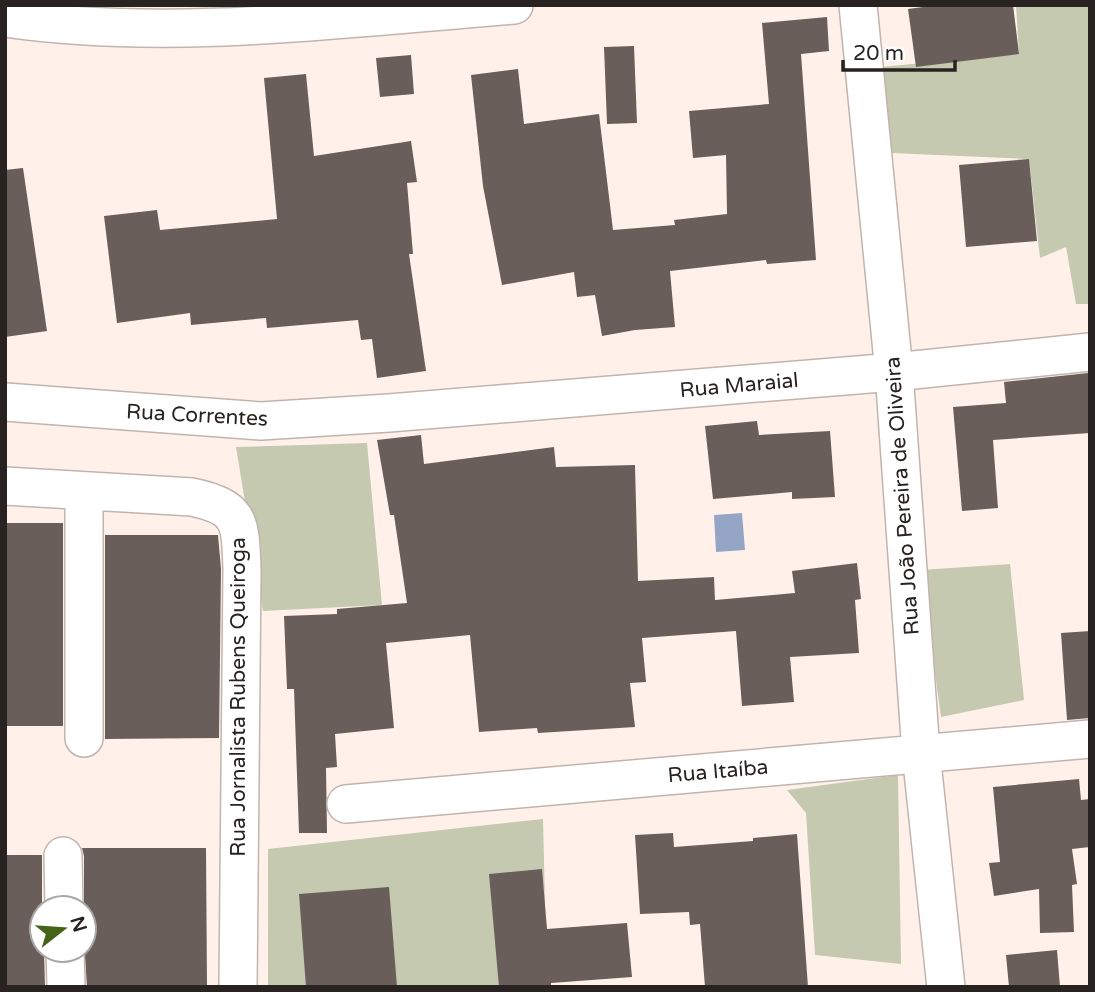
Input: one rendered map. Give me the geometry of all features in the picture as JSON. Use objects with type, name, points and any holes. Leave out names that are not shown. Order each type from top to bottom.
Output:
[{"type":"street","points":[[5,18],[126,16],[239,26],[514,5]]},
{"type":"street","name":"Rua João Pereira de Oliveira","points":[[858,5],[894,372],[921,753],[946,987]]},
{"type":"street","name":"Rua Maraial","points":[[389,413],[894,372],[1090,352]]},
{"type":"street","name":"Rua Correntes","points":[[5,402],[261,421],[389,413]]},
{"type":"street","name":"Rua Jornalista Rubens Queiroga","points":[[5,486],[192,497],[216,503],[234,515],[240,534],[242,569],[238,987]]},
{"type":"street","points":[[84,492],[84,738]]},
{"type":"street","name":"Rua Itaíba","points":[[346,804],[1090,739]]},
{"type":"street","points":[[63,856],[64,894]]},
{"type":"street","points":[[65,964],[66,987]]},
{"type":"green space","points":[[1016,5],[1090,5],[1090,304],[1076,304],[1066,247],[1040,258],[1029,159],[891,153],[881,67],[1019,54]]},
{"type":"green space","points":[[367,443],[382,605],[263,611],[236,447]]},
{"type":"green space","points":[[1010,564],[1024,700],[941,717],[921,570]]},
{"type":"green space","points":[[898,775],[901,964],[815,955],[806,813],[787,790]]},
{"type":"green space","points":[[543,819],[547,987],[268,987],[268,849]]},
{"type":"water","points":[[742,513],[745,550],[716,552],[714,515]]},
{"type":"building","points":[[938,5],[1013,5],[1019,54],[916,67],[908,9]]},
{"type":"building","points":[[827,17],[829,51],[801,54],[816,260],[767,264],[766,260],[670,271],[675,327],[602,336],[595,295],[577,297],[574,272],[502,285],[483,186],[471,75],[518,69],[524,124],[599,114],[613,230],[675,225],[674,220],[727,214],[726,155],[693,158],[689,111],[769,104],[762,23]]},
{"type":"building","points":[[634,46],[637,123],[607,124],[604,47]]},
{"type":"building","points":[[411,55],[414,94],[380,97],[376,58]]},
{"type":"building","points":[[306,74],[314,156],[411,141],[417,182],[407,183],[413,254],[409,254],[426,371],[377,378],[372,339],[361,340],[358,320],[267,328],[266,318],[191,325],[190,313],[117,323],[104,216],[157,210],[160,230],[277,219],[264,78]]},
{"type":"building","points":[[1029,159],[1037,241],[966,247],[959,165]]},
{"type":"building","points":[[23,168],[47,331],[5,337],[5,170]]},
{"type":"building","points":[[1088,373],[1090,433],[993,440],[998,508],[962,511],[953,407],[1006,403],[1004,382]]},
{"type":"building","points":[[757,421],[759,435],[830,431],[835,497],[792,499],[792,492],[713,499],[705,426]]},
{"type":"building","points":[[421,435],[424,464],[554,447],[556,467],[635,465],[638,581],[714,577],[715,600],[795,593],[792,571],[857,563],[861,599],[855,600],[859,653],[790,657],[794,702],[742,706],[736,631],[642,638],[646,682],[630,683],[635,727],[538,733],[537,728],[479,732],[470,635],[386,643],[394,728],[335,734],[337,767],[326,768],[327,833],[299,833],[294,689],[287,689],[284,616],[337,614],[337,609],[407,603],[394,515],[390,515],[377,440]]},
{"type":"building","points":[[5,523],[63,523],[63,726],[5,726]]},
{"type":"building","points":[[105,535],[218,535],[221,569],[219,738],[105,739]]},
{"type":"building","points":[[1090,631],[1090,718],[1067,720],[1061,633]]},
{"type":"building","points":[[1079,779],[1081,800],[1090,799],[1090,847],[1072,849],[1077,884],[1072,885],[1074,932],[1040,933],[1039,889],[994,896],[989,863],[1000,862],[993,787]]},
{"type":"building","points":[[673,833],[674,847],[753,841],[753,838],[797,834],[808,987],[705,987],[700,924],[690,925],[689,912],[640,914],[635,835]]},
{"type":"building","points":[[82,848],[206,848],[207,987],[87,987],[85,964],[98,964],[98,894],[84,894]]},
{"type":"building","points":[[5,855],[42,855],[42,894],[28,894],[28,964],[44,964],[45,987],[5,987]]},
{"type":"building","points":[[542,869],[547,929],[627,923],[632,977],[551,983],[551,987],[499,987],[489,874]]},
{"type":"building","points":[[389,887],[397,987],[306,987],[299,894]]},
{"type":"building","points":[[1057,950],[1060,987],[1009,987],[1006,955]]}]
